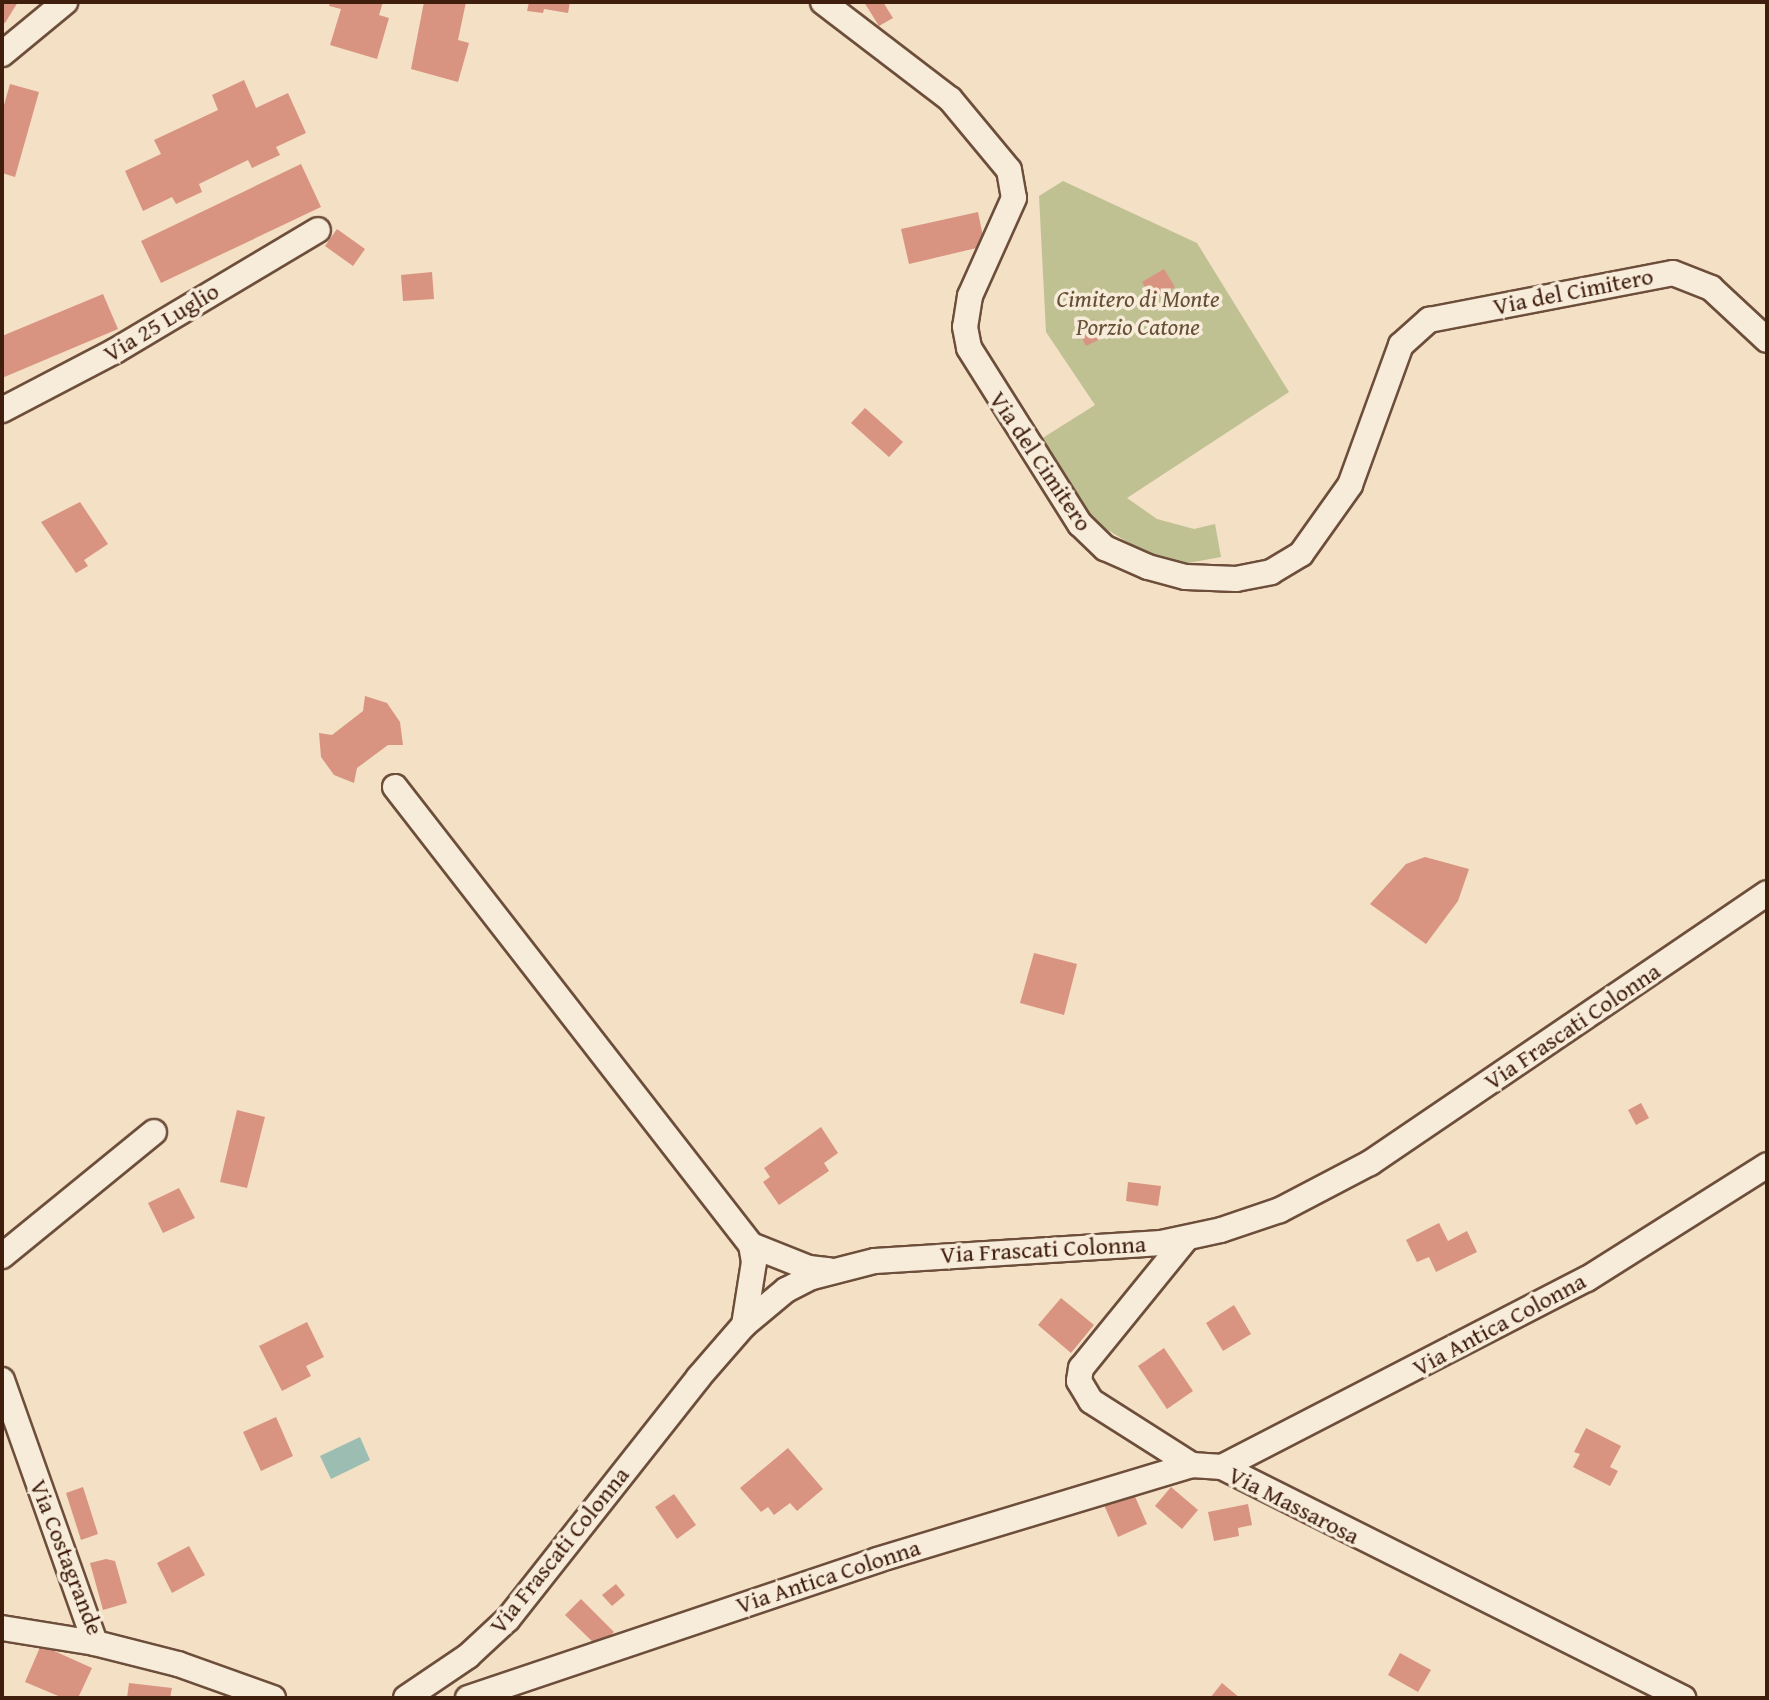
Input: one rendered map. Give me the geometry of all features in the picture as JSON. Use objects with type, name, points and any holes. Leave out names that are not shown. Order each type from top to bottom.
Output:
[{"type":"street","points":[[2,54],[65,2]]},
{"type":"street","name":"Via del Cimitero","points":[[823,2],[950,99],[982,132],[1012,176],[1014,198],[968,304],[967,341],[975,362],[1080,524],[1105,548],[1168,574],[1228,580],[1270,572],[1311,544],[1341,502],[1364,454],[1401,345],[1429,320],[1673,273],[1711,288],[1767,340]]},
{"type":"street","name":"Via 25 Luglio","points":[[2,410],[115,351],[318,230]]},
{"type":"street","points":[[395,787],[751,1245],[754,1262],[744,1325]]},
{"type":"street","name":"Via Frascati Colonna","points":[[406,1698],[468,1656],[515,1612],[683,1396],[744,1325],[786,1290],[837,1270],[927,1255],[1186,1239],[1268,1214],[1348,1175],[1767,893]]},
{"type":"street","points":[[2,1256],[154,1132]]},
{"type":"street","name":"Via Antica Colonna","points":[[1222,1467],[1587,1279],[1767,1165]]},
{"type":"street","name":"Via Massarosa","points":[[1186,1239],[1090,1355],[1079,1381],[1091,1401],[1192,1465],[1222,1467],[1684,1698]]},
{"type":"street","points":[[751,1245],[809,1268],[837,1270]]},
{"type":"street","name":"Via Costagrande","points":[[2,1380],[95,1643],[178,1664],[273,1698]]},
{"type":"street","name":"Via Antica Colonna","points":[[468,1698],[877,1559],[1192,1465]]},
{"type":"street","points":[[2,1628],[95,1643]]},
{"type":"green space","name":"Cimitero di Monte Porzio Catone","points":[[1063,181],[1197,243],[1289,392],[1127,498],[1157,519],[1194,529],[1215,524],[1221,557],[1183,564],[1145,553],[1090,519],[1041,439],[1095,405],[1046,332],[1039,196]]},
{"type":"water","points":[[360,1437],[370,1460],[331,1479],[320,1456]]},
{"type":"building","points":[[2,2],[18,2],[5,23],[2,22]]},
{"type":"building","points":[[330,2],[383,2],[379,15],[389,18],[377,59],[330,45],[341,9],[329,6]]},
{"type":"building","points":[[424,2],[466,2],[458,40],[469,43],[458,82],[411,69]]},
{"type":"building","points":[[529,2],[570,2],[568,13],[544,9],[543,13],[527,11]]},
{"type":"building","points":[[864,2],[883,2],[893,18],[879,26]]},
{"type":"building","points":[[244,80],[256,108],[288,93],[306,133],[276,147],[280,155],[252,168],[248,160],[199,184],[202,192],[176,204],[172,197],[143,211],[125,171],[161,154],[154,140],[218,110],[212,95]]},
{"type":"building","points":[[10,84],[39,92],[15,177],[2,173],[2,112]]},
{"type":"building","points":[[301,164],[321,207],[161,283],[141,241]]},
{"type":"building","points":[[978,212],[985,246],[909,264],[901,229]]},
{"type":"building","points":[[337,229],[365,249],[353,266],[325,246]]},
{"type":"building","points":[[1164,269],[1175,287],[1153,300],[1142,282]]},
{"type":"building","points":[[432,272],[434,299],[403,301],[401,275]]},
{"type":"building","points":[[103,294],[118,329],[2,378],[2,336]]},
{"type":"building","points":[[1094,319],[1104,337],[1086,346],[1077,329]]},
{"type":"building","points":[[865,408],[903,442],[889,457],[851,423]]},
{"type":"building","points":[[80,502],[108,544],[84,560],[88,566],[76,573],[41,522]]},
{"type":"building","points":[[365,696],[387,703],[400,722],[403,745],[388,745],[357,768],[354,783],[334,775],[321,757],[319,733],[332,735],[363,711]]},
{"type":"building","points":[[1425,857],[1469,869],[1458,901],[1426,944],[1370,904],[1406,864]]},
{"type":"building","points":[[1034,953],[1077,964],[1064,1015],[1020,1003]]},
{"type":"building","points":[[1641,1103],[1649,1118],[1636,1125],[1628,1110]]},
{"type":"building","points":[[237,1110],[265,1117],[247,1188],[220,1182]]},
{"type":"building","points":[[821,1127],[838,1153],[824,1163],[829,1171],[779,1205],[763,1182],[770,1177],[764,1168]]},
{"type":"building","points":[[1128,1182],[1161,1186],[1158,1206],[1126,1201]]},
{"type":"building","points":[[179,1188],[195,1218],[163,1233],[148,1203]]},
{"type":"building","points":[[1439,1223],[1448,1241],[1467,1231],[1477,1252],[1436,1272],[1429,1257],[1417,1262],[1406,1240]]},
{"type":"building","points":[[1061,1298],[1094,1325],[1071,1353],[1038,1325]]},
{"type":"building","points":[[1234,1305],[1251,1334],[1223,1351],[1206,1323]]},
{"type":"building","points":[[307,1322],[324,1357],[306,1366],[311,1376],[282,1391],[259,1346]]},
{"type":"building","points":[[1164,1348],[1193,1391],[1167,1409],[1138,1366]]},
{"type":"building","points":[[276,1417],[293,1456],[261,1471],[243,1432]]},
{"type":"building","points":[[1586,1428],[1621,1446],[1610,1467],[1618,1471],[1610,1486],[1573,1467],[1580,1454],[1574,1452]]},
{"type":"building","points":[[788,1448],[823,1489],[797,1511],[790,1503],[774,1515],[768,1507],[761,1512],[740,1488]]},
{"type":"building","points":[[83,1487],[98,1534],[81,1540],[66,1493]]},
{"type":"building","points":[[1171,1487],[1198,1510],[1182,1529],[1155,1506]]},
{"type":"building","points":[[1133,1492],[1147,1524],[1118,1537],[1104,1505]]},
{"type":"building","points":[[674,1494],[696,1525],[677,1539],[655,1507]]},
{"type":"building","points":[[1248,1504],[1252,1525],[1238,1528],[1239,1536],[1214,1541],[1208,1512]]},
{"type":"building","points":[[189,1546],[205,1575],[172,1593],[157,1563]]},
{"type":"building","points":[[106,1559],[115,1561],[127,1603],[103,1610],[90,1563]]},
{"type":"building","points":[[616,1584],[625,1595],[612,1606],[602,1595]]},
{"type":"building","points":[[581,1599],[614,1632],[598,1647],[565,1615]]},
{"type":"building","points":[[41,1645],[92,1668],[78,1698],[63,1698],[25,1682]]},
{"type":"building","points":[[1400,1653],[1431,1670],[1418,1692],[1388,1675]]},
{"type":"building","points":[[129,1683],[172,1688],[170,1698],[127,1698]]},
{"type":"building","points":[[1222,1683],[1240,1698],[1210,1698]]}]
